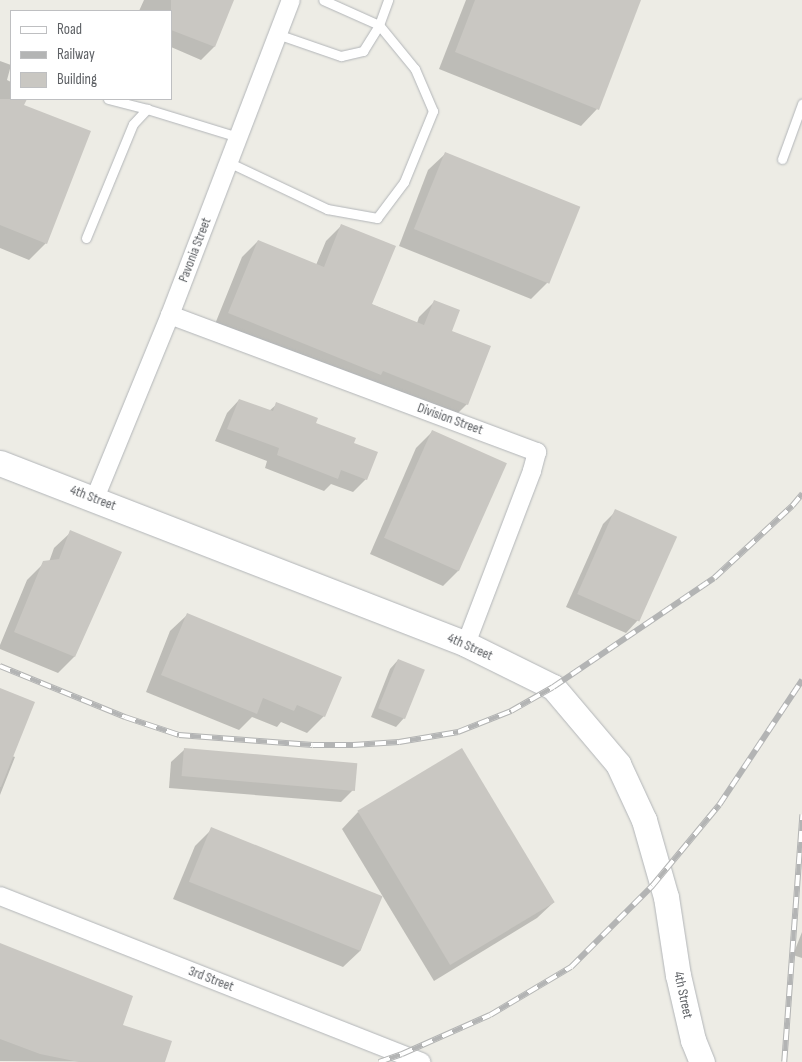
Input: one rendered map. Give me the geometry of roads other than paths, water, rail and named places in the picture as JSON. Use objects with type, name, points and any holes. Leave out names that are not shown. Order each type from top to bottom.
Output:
[{"type":"main road","name":"4th Street","points":[[0,463],[95,498],[466,644],[552,687],[618,764],[644,820],[666,897],[678,975],[693,1040],[702,1062]]},
{"type":"street","name":"Pavonia Street","points":[[95,498],[170,315],[291,0]]},
{"type":"street","name":"Division Street","points":[[170,315],[538,452],[466,644]]},
{"type":"street","name":"3rd Street","points":[[0,896],[422,1062]]},
{"type":"lane","points":[[228,162],[327,209],[377,218],[404,182],[433,111],[415,69],[379,25],[324,0]]},
{"type":"lane","points":[[277,34],[341,56],[363,50],[379,25],[388,0]]},
{"type":"lane","points":[[112,100],[238,137]]},
{"type":"lane","points":[[782,159],[802,104]]},
{"type":"lane","points":[[86,238],[133,124],[147,109]]},
{"type":"railway","points":[[0,666],[125,717],[179,735],[313,745],[353,745],[399,742],[458,732],[511,711],[553,687],[714,578],[792,506],[802,494]]},
{"type":"railway","points":[[379,1062],[402,1054],[490,1015],[571,967],[652,886],[719,805],[802,680]]},
{"type":"railway","points":[[784,1062],[802,815]]}]
